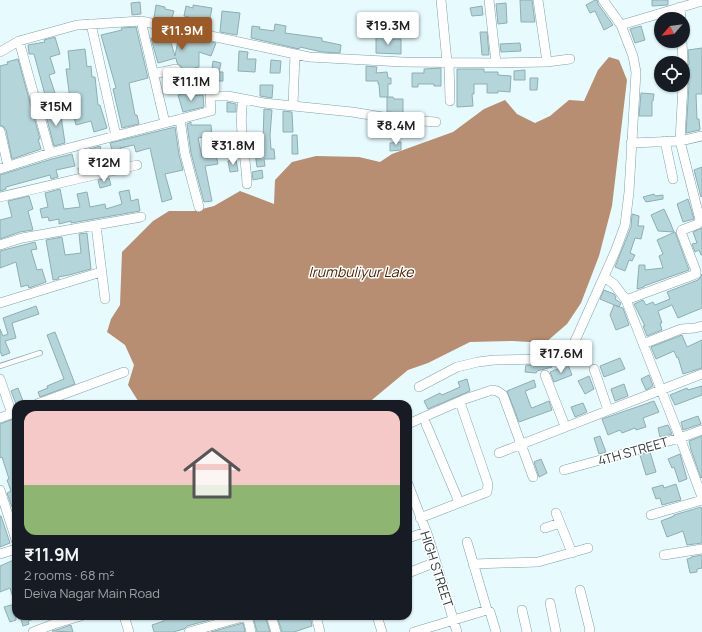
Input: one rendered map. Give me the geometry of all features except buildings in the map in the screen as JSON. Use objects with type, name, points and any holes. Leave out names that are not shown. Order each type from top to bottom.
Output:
[{"type":"street","points":[[441,0],[448,62],[450,101]]},
{"type":"street","points":[[489,0],[496,63]]},
{"type":"street","points":[[538,0],[547,62]]},
{"type":"street","points":[[419,386],[457,367],[486,361],[542,359],[571,348],[575,341],[615,252],[625,225],[629,192],[636,72],[633,56],[621,25],[603,0]]},
{"type":"street","points":[[621,25],[702,1]]},
{"type":"street","points":[[680,7],[680,12]]},
{"type":"street","points":[[0,52],[19,41],[77,25],[140,21],[309,57],[403,62],[496,63],[547,62],[570,59]]},
{"type":"street","points":[[140,21],[165,123]]},
{"type":"street","points":[[91,24],[116,136]]},
{"type":"street","points":[[19,41],[50,153]]},
{"type":"street","points":[[293,106],[296,54]]},
{"type":"street","points":[[153,74],[176,69]]},
{"type":"street","points":[[626,300],[696,274],[681,231],[698,224],[700,220],[680,141],[683,92]]},
{"type":"street","points":[[0,131],[4,168],[50,153],[211,111],[210,96],[228,96],[264,103],[352,112],[395,119],[436,122]]},
{"type":"street","points":[[243,99],[240,130],[247,184]]},
{"type":"street","points":[[180,119],[185,154],[199,207]]},
{"type":"street","points":[[632,143],[680,141],[702,136]]},
{"type":"street","points":[[665,142],[672,179]]},
{"type":"street","points":[[0,197],[136,165]]},
{"type":"street","points":[[0,245],[22,238],[140,217]]},
{"type":"street","points":[[96,225],[101,272],[106,299]]},
{"type":"street","points":[[0,303],[101,272]]},
{"type":"street","points":[[604,277],[614,284],[626,300],[702,498],[651,515]]},
{"type":"street","points":[[643,344],[681,329],[702,326]]},
{"type":"street","points":[[594,369],[608,410]]},
{"type":"street","points":[[50,400],[124,372]]},
{"type":"street","points":[[499,452],[702,374]]},
{"type":"street","points":[[545,375],[565,426]]},
{"type":"street","points":[[0,379],[12,408]]},
{"type":"street","points":[[412,422],[492,390],[497,391],[503,395],[532,477]]},
{"type":"street","points":[[420,518],[487,492],[488,484],[460,402]]},
{"type":"street","points":[[0,418],[12,414]]},
{"type":"street","points":[[426,424],[459,502]]},
{"type":"street","name":"4TH STREET","points":[[564,470],[680,438],[702,430]]},
{"type":"street","points":[[0,490],[12,528]]},
{"type":"street","name":"HIGH STREET","points":[[412,495],[436,562],[457,632]]},
{"type":"street","points":[[556,513],[572,553]]},
{"type":"street","points":[[545,528],[560,523]]},
{"type":"street","points":[[412,537],[426,532]]},
{"type":"street","points":[[467,542],[486,610],[491,614],[496,632]]},
{"type":"street","points":[[473,564],[538,562],[588,548]]},
{"type":"street","points":[[664,555],[702,549]]},
{"type":"street","points":[[0,554],[12,550]]},
{"type":"street","points":[[412,571],[436,562]]},
{"type":"street","points":[[580,590],[590,630],[589,632]]},
{"type":"street","points":[[550,603],[556,632]]},
{"type":"street","points":[[414,632],[486,610]]},
{"type":"street","points":[[522,610],[527,632]]},
{"type":"street","points":[[33,632],[68,620]]},
{"type":"street","points":[[125,620],[129,632]]},
{"type":"street","points":[[189,632],[217,628],[237,620]]},
{"type":"street","points":[[248,620],[252,632]]},
{"type":"street","points":[[272,620],[276,632]]},
{"type":"street","points":[[317,620],[320,632]]},
{"type":"street","points":[[378,620],[382,632]]},
{"type":"lane","points":[[0,366],[40,353]]},
{"type":"water","name":"Irumbuliyur Lake","points":[[609,57],[619,60],[627,80],[612,206],[599,256],[581,303],[567,324],[545,343],[513,341],[470,342],[428,363],[408,370],[372,400],[137,400],[128,385],[134,365],[125,345],[107,332],[111,319],[120,305],[122,252],[153,221],[169,211],[194,211],[214,206],[240,191],[274,204],[275,180],[292,162],[316,156],[359,157],[380,162],[392,154],[453,132],[484,109],[505,100],[517,114],[535,123],[550,116],[569,100],[584,101],[598,70]]}]
